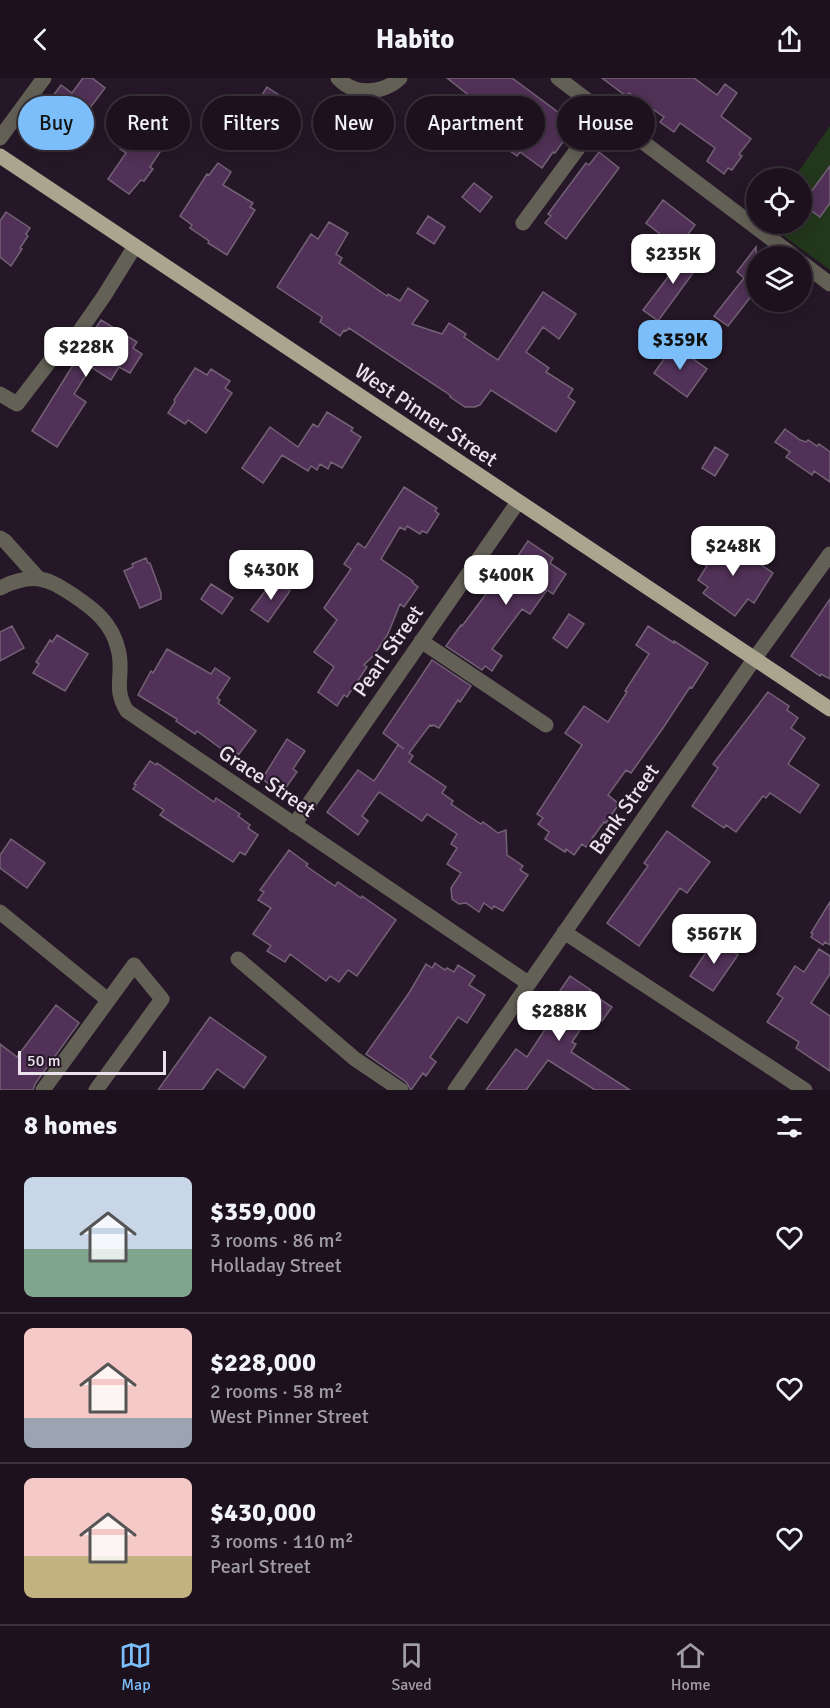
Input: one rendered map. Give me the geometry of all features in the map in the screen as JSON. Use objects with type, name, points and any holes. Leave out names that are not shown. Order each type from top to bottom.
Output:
[{"type":"main road","name":"West Pinner Street","points":[[0,156],[830,709]]},
{"type":"street","points":[[0,138],[44,78]]},
{"type":"street","points":[[338,78],[344,84],[361,91],[381,90],[400,78]]},
{"type":"street","points":[[558,78],[582,96]]},
{"type":"street","points":[[523,223],[577,150]]},
{"type":"street","points":[[653,150],[781,246]]},
{"type":"street","points":[[0,394],[17,404],[60,348],[72,342],[135,246]]},
{"type":"street","points":[[812,270],[830,284]]},
{"type":"street","name":"Pearl Street","points":[[294,825],[518,502]]},
{"type":"street","points":[[0,538],[39,579]]},
{"type":"street","name":"Bank Street","points":[[454,1090],[830,554]]},
{"type":"street","points":[[0,588],[12,582],[39,579]]},
{"type":"street","name":"Grace Street","points":[[39,579],[55,584],[93,608],[112,632],[119,650],[121,665],[118,689],[127,711],[528,983]]},
{"type":"street","points":[[421,640],[546,725]]},
{"type":"street","points":[[0,912],[108,1000]]},
{"type":"street","points":[[564,932],[805,1090]]},
{"type":"street","points":[[238,959],[355,1059],[401,1090]]},
{"type":"street","points":[[43,1090],[134,964],[162,999],[96,1090]]},
{"type":"green space","points":[[830,126],[830,270],[812,257],[812,246],[797,246],[781,234],[812,234],[812,168],[801,168]]},
{"type":"building","points":[[83,78],[92,78],[105,88],[94,102],[94,96],[53,96],[61,85],[72,93]]},
{"type":"building","points":[[447,78],[512,78],[536,96],[466,96],[467,94]]},
{"type":"building","points":[[602,78],[694,78],[717,95],[725,84],[737,93],[721,116],[751,139],[739,154],[742,156],[732,170],[728,168],[724,174],[707,161],[715,148],[680,123],[674,132],[660,122],[664,117],[655,111],[655,96],[633,96],[629,93],[626,96]]},
{"type":"building","points":[[267,87],[280,96],[261,96]]},
{"type":"building","points":[[545,102],[557,111],[557,150],[553,152],[542,168],[520,152],[517,156],[509,150],[545,150]]},
{"type":"building","points":[[122,150],[157,150],[160,152],[150,167],[153,169],[144,181],[141,180],[129,194],[108,179],[126,153]]},
{"type":"building","points":[[599,152],[619,168],[566,239],[545,223],[551,216],[548,214],[586,163],[589,165]]},
{"type":"building","points":[[218,163],[231,172],[223,185],[253,203],[250,207],[255,210],[227,255],[208,243],[209,241],[190,228],[192,225],[180,216],[207,174],[209,175]]},
{"type":"building","points":[[830,166],[830,203],[820,217],[812,211],[812,190]]},
{"type":"building","points":[[474,183],[492,197],[480,212],[462,197]]},
{"type":"building","points":[[663,200],[695,225],[678,248],[646,223]]},
{"type":"building","points":[[6,212],[30,228],[20,248],[22,249],[11,266],[0,257],[0,221]]},
{"type":"building","points":[[428,216],[445,227],[434,244],[417,233]]},
{"type":"building","points":[[329,222],[348,233],[336,254],[342,258],[339,263],[387,296],[388,294],[400,301],[408,288],[428,301],[412,324],[442,334],[449,323],[466,334],[464,337],[498,360],[543,292],[576,314],[559,339],[543,327],[526,352],[549,368],[546,372],[573,389],[568,397],[575,402],[556,432],[491,390],[480,405],[465,407],[349,328],[344,330],[340,336],[320,322],[322,317],[277,287],[311,234],[318,239]]},
{"type":"building","points":[[690,248],[704,258],[658,321],[643,310]]},
{"type":"building","points":[[746,260],[746,303],[728,326],[714,316],[744,278],[737,272]]},
{"type":"building","points":[[101,320],[137,342],[133,348],[142,354],[130,373],[119,367],[111,380],[91,367],[74,394],[86,402],[57,447],[32,431],[75,362],[69,358],[73,352],[82,349]]},
{"type":"building","points":[[674,345],[707,369],[687,397],[654,373]]},
{"type":"building","points":[[195,368],[207,375],[211,369],[230,381],[225,388],[232,393],[206,433],[188,420],[185,424],[168,413]]},
{"type":"building","points":[[327,412],[353,428],[351,431],[361,437],[342,468],[331,462],[328,469],[320,464],[317,470],[311,466],[308,471],[282,455],[263,483],[242,468],[270,427],[298,447],[313,424],[318,427]]},
{"type":"building","points":[[785,429],[800,440],[806,442],[808,440],[817,446],[819,444],[830,452],[830,482],[814,471],[812,475],[786,457],[790,452],[775,442]]},
{"type":"building","points":[[715,447],[728,455],[715,476],[702,468]]},
{"type":"building","points":[[404,487],[437,508],[435,511],[439,514],[427,533],[422,531],[420,534],[407,526],[405,530],[400,527],[381,559],[418,587],[404,607],[400,604],[388,634],[364,665],[367,667],[347,697],[344,695],[337,706],[318,692],[334,667],[314,652],[337,620],[324,608],[351,569],[344,564],[358,543],[365,548]]},
{"type":"building","points":[[726,536],[747,550],[744,553],[773,573],[754,603],[748,599],[735,616],[703,593],[708,587],[698,580],[707,566],[702,563],[711,550],[715,552]]},
{"type":"building","points":[[528,541],[553,558],[550,563],[566,574],[553,594],[547,590],[530,614],[522,609],[492,649],[502,656],[492,671],[485,666],[482,670],[446,646],[499,577],[501,579]]},
{"type":"building","points":[[146,558],[161,593],[161,599],[140,608],[124,571],[133,567],[132,564]]},
{"type":"building","points":[[274,579],[290,591],[268,622],[251,610]]},
{"type":"building","points":[[211,584],[233,598],[222,614],[201,599]]},
{"type":"building","points":[[830,599],[830,679],[821,674],[820,676],[791,656]]},
{"type":"building","points":[[569,614],[584,624],[567,648],[553,638]]},
{"type":"building","points":[[12,626],[24,648],[0,661],[0,632]]},
{"type":"building","points":[[648,626],[708,663],[631,773],[626,770],[608,795],[619,804],[606,823],[604,822],[586,847],[582,844],[574,855],[566,849],[565,852],[545,839],[549,832],[538,824],[543,818],[537,814],[582,745],[565,733],[584,706],[608,722],[649,654],[636,645]]},
{"type":"building","points":[[57,635],[88,654],[65,691],[33,673],[39,664],[36,662],[50,640],[52,642]]},
{"type":"building","points":[[167,649],[211,674],[215,668],[230,678],[217,698],[220,700],[218,703],[256,731],[234,758],[197,731],[195,734],[176,721],[177,719],[138,695],[151,671],[153,673]]},
{"type":"building","points":[[432,660],[471,686],[460,702],[458,700],[439,728],[430,725],[409,753],[413,756],[409,762],[446,787],[442,793],[453,801],[451,804],[498,833],[506,830],[507,855],[523,866],[520,870],[528,875],[503,911],[494,906],[492,909],[484,903],[479,912],[466,903],[459,904],[452,899],[451,888],[461,873],[447,864],[457,848],[451,844],[457,834],[427,814],[422,821],[379,792],[362,816],[368,821],[358,835],[327,812],[358,770],[374,781],[398,745],[404,749],[383,733]]},
{"type":"building","points":[[768,692],[789,706],[787,710],[798,718],[791,728],[805,738],[788,764],[819,785],[800,813],[770,793],[766,798],[763,796],[736,832],[726,825],[724,828],[692,806],[718,768],[713,764]]},
{"type":"building","points":[[287,739],[305,751],[293,769],[297,772],[282,793],[262,779]]},
{"type":"building","points":[[150,761],[156,765],[157,763],[214,802],[216,798],[240,814],[238,816],[250,825],[248,828],[258,835],[245,855],[240,852],[233,862],[160,815],[164,810],[133,789]]},
{"type":"building","points":[[667,831],[710,862],[687,893],[680,888],[639,946],[607,923],[648,866],[644,863]]},
{"type":"building","points":[[11,839],[45,863],[27,888],[0,868],[0,855]]},
{"type":"building","points":[[289,850],[308,864],[306,866],[335,886],[338,882],[396,920],[357,976],[348,970],[339,982],[330,976],[326,981],[290,954],[285,962],[267,951],[271,946],[253,934],[271,908],[258,900],[264,892],[260,890]]},
{"type":"building","points":[[830,902],[830,945],[825,942],[823,945],[811,937],[813,934],[811,933]]},
{"type":"building","points":[[715,939],[738,955],[713,991],[690,976]]},
{"type":"building","points":[[819,949],[830,956],[830,974],[811,1003],[830,1016],[830,1071],[796,1048],[799,1042],[767,1022],[783,998],[777,994],[795,966],[804,972]]},
{"type":"building","points":[[435,963],[445,970],[447,968],[454,972],[458,965],[475,976],[469,985],[485,995],[467,1023],[458,1017],[430,1057],[436,1062],[426,1076],[423,1073],[411,1090],[406,1082],[366,1054],[409,993],[426,964],[432,968]]},
{"type":"building","points":[[570,976],[612,1007],[602,1021],[591,1014],[572,1042],[576,1044],[571,1052],[630,1090],[595,1090],[548,1060],[526,1090],[486,1090],[516,1049],[527,1057],[546,1028],[541,1025],[541,1006],[546,997],[555,998]]},
{"type":"building","points":[[56,1005],[79,1023],[33,1090],[0,1090],[0,1044],[17,1057]]},
{"type":"building","points":[[210,1017],[266,1057],[244,1088],[217,1069],[202,1090],[158,1090]]}]
